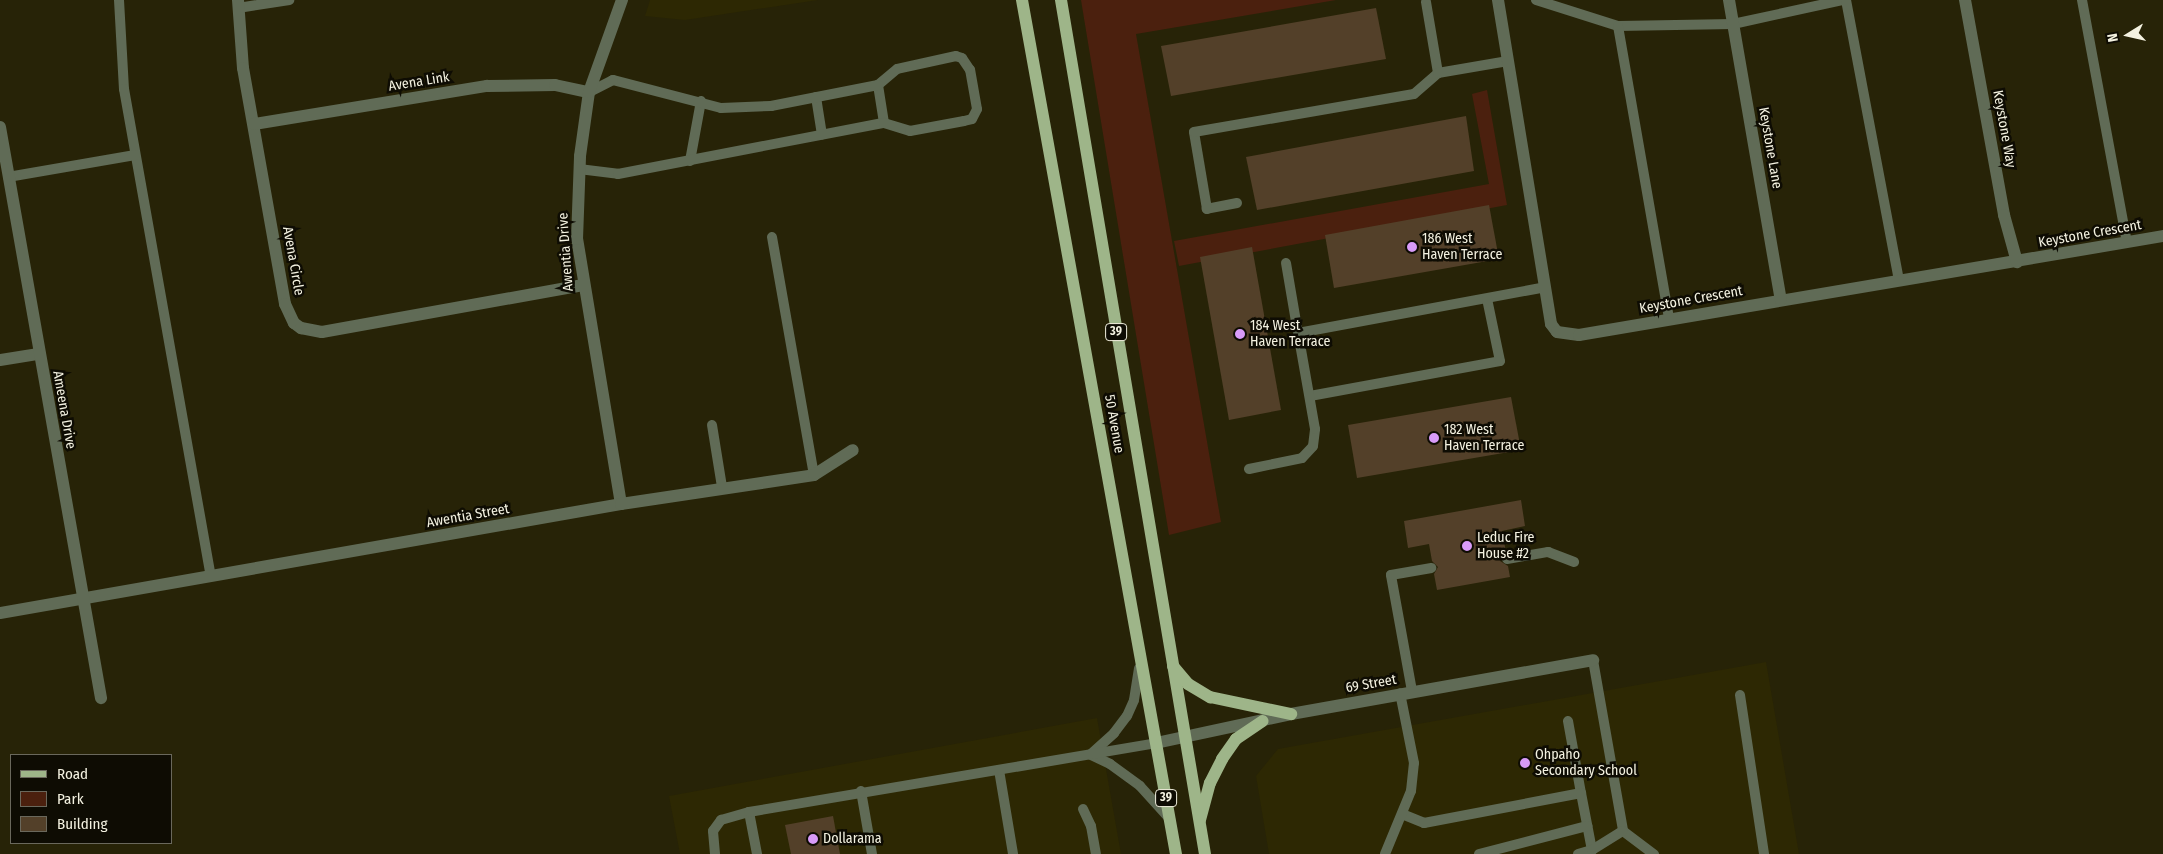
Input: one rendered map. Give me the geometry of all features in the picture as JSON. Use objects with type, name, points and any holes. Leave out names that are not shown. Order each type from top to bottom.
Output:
[{"type":"main road","name":"50 Avenue","points":[[1022,0],[1176,854]]},
{"type":"main road","name":"50 Avenue","points":[[1061,0],[1171,664],[1205,854]]},
{"type":"main road","points":[[1171,664],[1188,684],[1210,697],[1291,714]]},
{"type":"main road","points":[[1199,822],[1210,783],[1222,759],[1236,739],[1263,721]]},
{"type":"street","name":"Awentia Drive","points":[[621,504],[582,285],[577,239],[579,169],[589,92],[622,0]]},
{"type":"street","name":"Keystone Crescent","points":[[1498,0],[1551,324],[1557,332],[1579,335],[2163,236]]},
{"type":"street","name":"Keystone Lane","points":[[1729,0],[1781,300]]},
{"type":"street","name":"Keystone Way","points":[[1965,0],[2004,216],[2017,262]]},
{"type":"street","name":"Avena Circle","points":[[238,4],[243,68],[285,304],[294,323],[301,328],[322,332],[582,285]]},
{"type":"street","name":"Avena Link","points":[[254,124],[487,86],[556,85],[589,92]]},
{"type":"street","name":"Ameena Drive","points":[[0,127],[101,698]]},
{"type":"street","points":[[0,360],[39,354]]},
{"type":"street","name":"Awentia Street","points":[[0,613],[621,504],[722,487],[814,475],[853,450]]},
{"type":"street","name":"69 Street","points":[[1156,743],[1406,692],[1593,660]]},
{"type":"lane","points":[[119,0],[120,57],[135,155],[211,576]]},
{"type":"lane","points":[[238,4],[289,0]]},
{"type":"lane","points":[[1536,0],[1618,26],[1733,24],[1845,0],[1899,281]]},
{"type":"lane","points":[[2082,0],[2127,242]]},
{"type":"lane","points":[[1426,2],[1438,73]]},
{"type":"lane","points":[[1618,26],[1669,319]]},
{"type":"lane","points":[[579,169],[618,174],[884,123],[910,131],[972,119],[977,109],[970,70],[962,58],[956,56],[897,69],[878,84],[771,106],[721,108],[701,101],[613,80],[589,92]]},
{"type":"lane","points":[[1237,203],[1207,209],[1194,132],[1414,94],[1438,73],[1508,61]]},
{"type":"lane","points":[[878,84],[884,123]]},
{"type":"lane","points":[[816,97],[822,135]]},
{"type":"lane","points":[[690,161],[701,101]]},
{"type":"lane","points":[[8,177],[135,155]]},
{"type":"lane","points":[[772,237],[814,475]]},
{"type":"lane","points":[[1249,469],[1302,458],[1313,446],[1315,429],[1286,263]]},
{"type":"lane","points":[[1298,334],[1545,288]]},
{"type":"lane","points":[[1310,396],[1500,361],[1487,298]]},
{"type":"lane","points":[[712,425],[722,487]]},
{"type":"lane","points":[[1507,559],[1548,552],[1574,562]]},
{"type":"lane","points":[[1387,853],[1411,791],[1414,763],[1391,575],[1431,568]]},
{"type":"lane","points":[[1091,755],[1114,733],[1127,716],[1137,686],[1140,654]]},
{"type":"lane","points":[[1593,660],[1623,831],[1654,854]]},
{"type":"lane","points":[[1740,695],[1764,854]]},
{"type":"lane","points":[[1568,721],[1592,850]]},
{"type":"lane","points":[[715,854],[713,831],[721,820],[749,812],[861,791],[1156,743]]},
{"type":"lane","points":[[1091,755],[1110,764],[1140,786],[1170,819]]},
{"type":"lane","points":[[999,770],[1013,854]]},
{"type":"lane","points":[[861,791],[872,854]]},
{"type":"lane","points":[[1402,814],[1424,823],[1581,792]]},
{"type":"lane","points":[[1083,809],[1091,826],[1096,854]]},
{"type":"lane","points":[[749,812],[757,854]]},
{"type":"lane","points":[[1479,854],[1587,826]]},
{"type":"lane","points":[[1578,854],[1592,850],[1623,831]]},
{"type":"shaded area","points":[[650,0],[818,0],[685,20],[645,16]]},
{"type":"shaded area","name":"Ohpaho Secondary School","points":[[1766,662],[1799,854],[1269,854],[1256,776],[1278,749]]},
{"type":"shaded area","points":[[1097,718],[1121,854],[680,854],[669,796]]},
{"type":"green space","points":[[1081,0],[1336,0],[1136,34],[1221,522],[1169,535]]},
{"type":"green space","points":[[1487,90],[1507,205],[1179,266],[1174,241],[1489,184],[1472,94]]},
{"type":"building","points":[[1376,8],[1386,59],[1171,96],[1161,46]]},
{"type":"building","points":[[1466,116],[1474,171],[1257,210],[1246,157]]},
{"type":"building","name":"186 West Haven Terrace","points":[[1489,205],[1499,259],[1334,288],[1325,235]]},
{"type":"building","name":"184 West Haven Terrace","points":[[1252,247],[1281,410],[1229,420],[1200,257]]},
{"type":"building","name":"182 West Haven Terrace","points":[[1511,397],[1521,450],[1357,478],[1348,425]]},
{"type":"building","name":"Leduc Fire House #2","points":[[1521,500],[1525,526],[1502,531],[1506,552],[1500,561],[1508,566],[1510,577],[1437,590],[1434,574],[1438,567],[1432,561],[1429,544],[1408,548],[1404,521]]},
{"type":"building","name":"Dollarama","points":[[833,816],[840,854],[791,854],[785,825]]},
{"type":"place","name":"186 West Haven Terrace","points":[[1412,247]]},
{"type":"place","name":"184 West Haven Terrace","points":[[1240,334]]},
{"type":"place","name":"182 West Haven Terrace","points":[[1434,438]]},
{"type":"place","name":"Leduc Fire House #2","points":[[1467,546]]},
{"type":"place","name":"Ohpaho Secondary School","points":[[1525,763]]},
{"type":"place","name":"Dollarama","points":[[813,839]]}]
